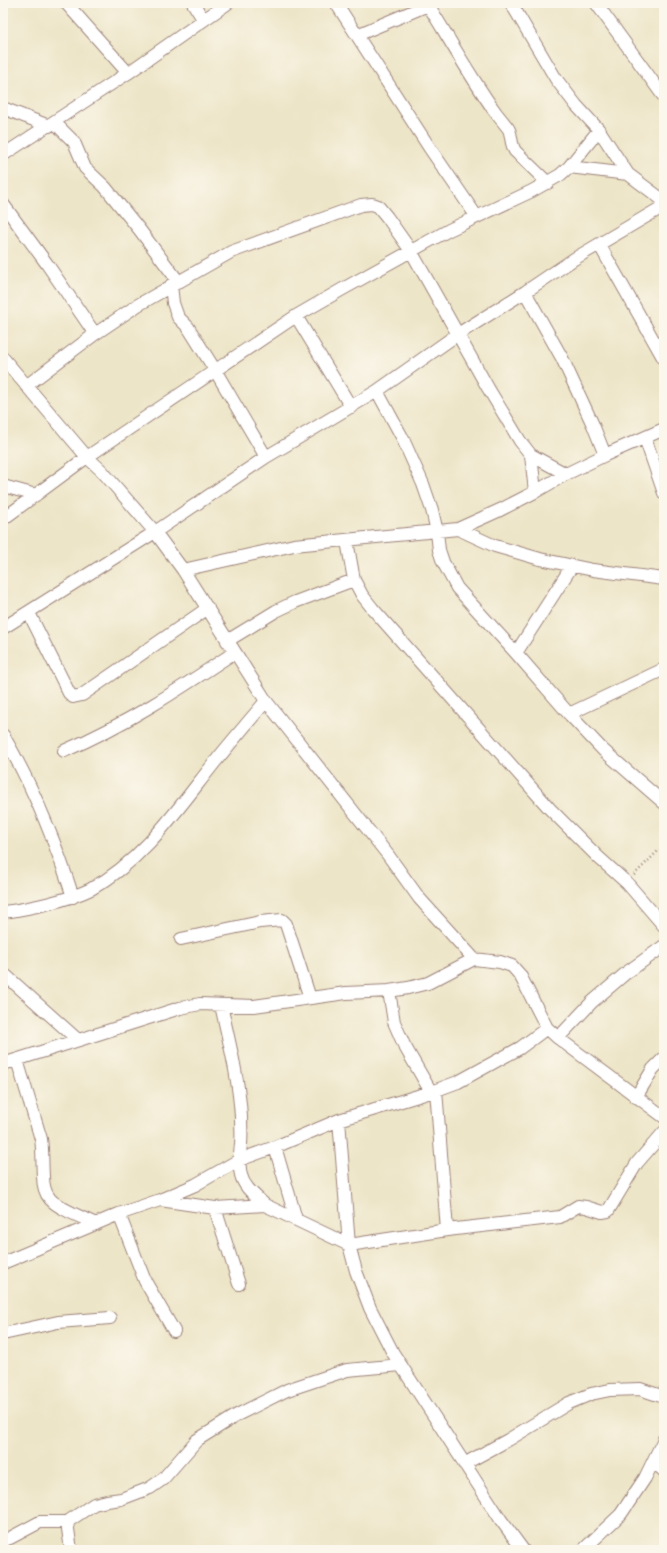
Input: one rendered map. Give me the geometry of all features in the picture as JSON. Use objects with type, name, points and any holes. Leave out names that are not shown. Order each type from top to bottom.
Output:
[{"type":"street","points":[[66,3],[128,73]]},
{"type":"street","points":[[193,3],[203,20]]},
{"type":"street","points":[[3,155],[128,73],[228,3]]},
{"type":"street","points":[[336,3],[429,147],[477,217]]},
{"type":"street","points":[[512,3],[556,79],[598,130],[628,174],[664,201]]},
{"type":"street","points":[[596,3],[664,97]]},
{"type":"street","points":[[357,35],[428,4],[467,69],[496,113],[508,128],[510,132],[511,145],[515,151],[548,183]]},
{"type":"street","points":[[3,108],[52,124],[74,142],[85,168],[105,187],[139,229],[174,283],[173,303],[178,317],[188,327],[266,457]]},
{"type":"street","points":[[3,518],[87,457],[296,316],[411,251],[548,183],[569,167],[598,130]]},
{"type":"street","points":[[569,167],[628,174]]},
{"type":"street","points":[[3,204],[96,334]]},
{"type":"street","points":[[26,386],[138,305],[174,283],[231,252],[365,204],[372,204],[378,206],[411,251],[512,429],[531,455],[566,474]]},
{"type":"street","points":[[3,628],[30,613],[156,532],[266,457],[377,391],[458,334],[599,244],[664,206]]},
{"type":"street","points":[[599,244],[664,359]]},
{"type":"street","points":[[525,292],[562,358],[605,455]]},
{"type":"street","points":[[296,316],[351,407]]},
{"type":"street","points":[[3,358],[87,457],[102,471],[156,532],[208,608],[266,701],[388,855],[419,898],[474,959]]},
{"type":"street","points":[[377,391],[413,460],[432,510],[439,550],[443,562],[457,588],[603,750],[664,804]]},
{"type":"street","points":[[183,570],[294,545],[458,529],[535,492],[566,474],[605,455],[664,429]]},
{"type":"street","points":[[645,438],[664,493]]},
{"type":"street","points":[[531,455],[535,492]]},
{"type":"street","points":[[3,486],[36,495]]},
{"type":"street","points":[[458,529],[495,546],[540,559],[593,570],[664,579]]},
{"type":"street","points":[[347,541],[354,580],[372,609],[540,798],[598,857],[627,882],[664,926]]},
{"type":"street","points":[[516,653],[572,566]]},
{"type":"street","points":[[228,641],[276,611],[295,602],[354,580]]},
{"type":"street","points":[[30,613],[69,693],[73,697],[76,697],[82,695],[208,608]]},
{"type":"street","points":[[64,751],[101,735],[144,712],[235,652]]},
{"type":"street","points":[[569,714],[664,669]]},
{"type":"street","points":[[3,912],[73,897],[90,890],[126,865],[180,808],[215,762],[266,701]]},
{"type":"street","points":[[3,735],[19,763],[48,827],[59,854],[73,897]]},
{"type":"street","points":[[181,939],[260,922],[282,920],[286,924],[310,998]]},
{"type":"street","points":[[558,1038],[592,1002],[626,973],[664,946]]},
{"type":"street","points":[[3,1064],[180,1008],[200,1004],[254,1006],[346,993],[389,991],[428,983],[474,959],[500,962],[512,966],[520,975],[547,1028],[558,1038],[664,1118]]},
{"type":"street","points":[[3,973],[78,1040]]},
{"type":"street","points":[[389,991],[394,1022],[404,1045],[433,1091],[447,1230]]},
{"type":"street","points":[[221,1005],[233,1060],[241,1115],[241,1143],[239,1160],[244,1183],[248,1189],[265,1205],[349,1245],[447,1230],[560,1217],[578,1206],[602,1212],[608,1211],[637,1163],[664,1132]]},
{"type":"street","points":[[3,1263],[119,1214],[160,1200],[195,1185],[239,1160],[275,1147],[339,1120],[458,1082],[495,1063],[533,1040],[547,1028]]},
{"type":"street","points":[[636,1097],[653,1069],[664,1058]]},
{"type":"street","points":[[17,1060],[41,1139],[43,1176],[46,1192],[50,1199],[57,1204],[96,1224]]},
{"type":"street","points":[[339,1120],[349,1245],[356,1271],[370,1308],[401,1365],[464,1464],[523,1550]]},
{"type":"street","points":[[241,1143],[253,1155]]},
{"type":"street","points":[[275,1147],[296,1219]]},
{"type":"street","points":[[160,1200],[215,1208],[265,1205]]},
{"type":"street","points":[[215,1208],[239,1284]]},
{"type":"street","points":[[119,1214],[145,1281],[174,1331]]},
{"type":"street","points":[[3,1334],[58,1322],[110,1318]]},
{"type":"street","points":[[3,1540],[10,1538],[40,1522],[66,1522],[94,1504],[121,1500],[150,1488],[163,1479],[197,1440],[237,1415],[287,1390],[347,1370],[401,1365]]},
{"type":"street","points":[[464,1464],[508,1440],[569,1403],[590,1394],[610,1390],[640,1389],[664,1397]]},
{"type":"street","points":[[583,1550],[621,1514],[646,1478],[664,1439]]},
{"type":"street","points":[[654,1462],[664,1471]]},
{"type":"street","points":[[66,1522],[71,1550]]},
{"type":"path","points":[[627,882],[659,850],[664,847]]}]
